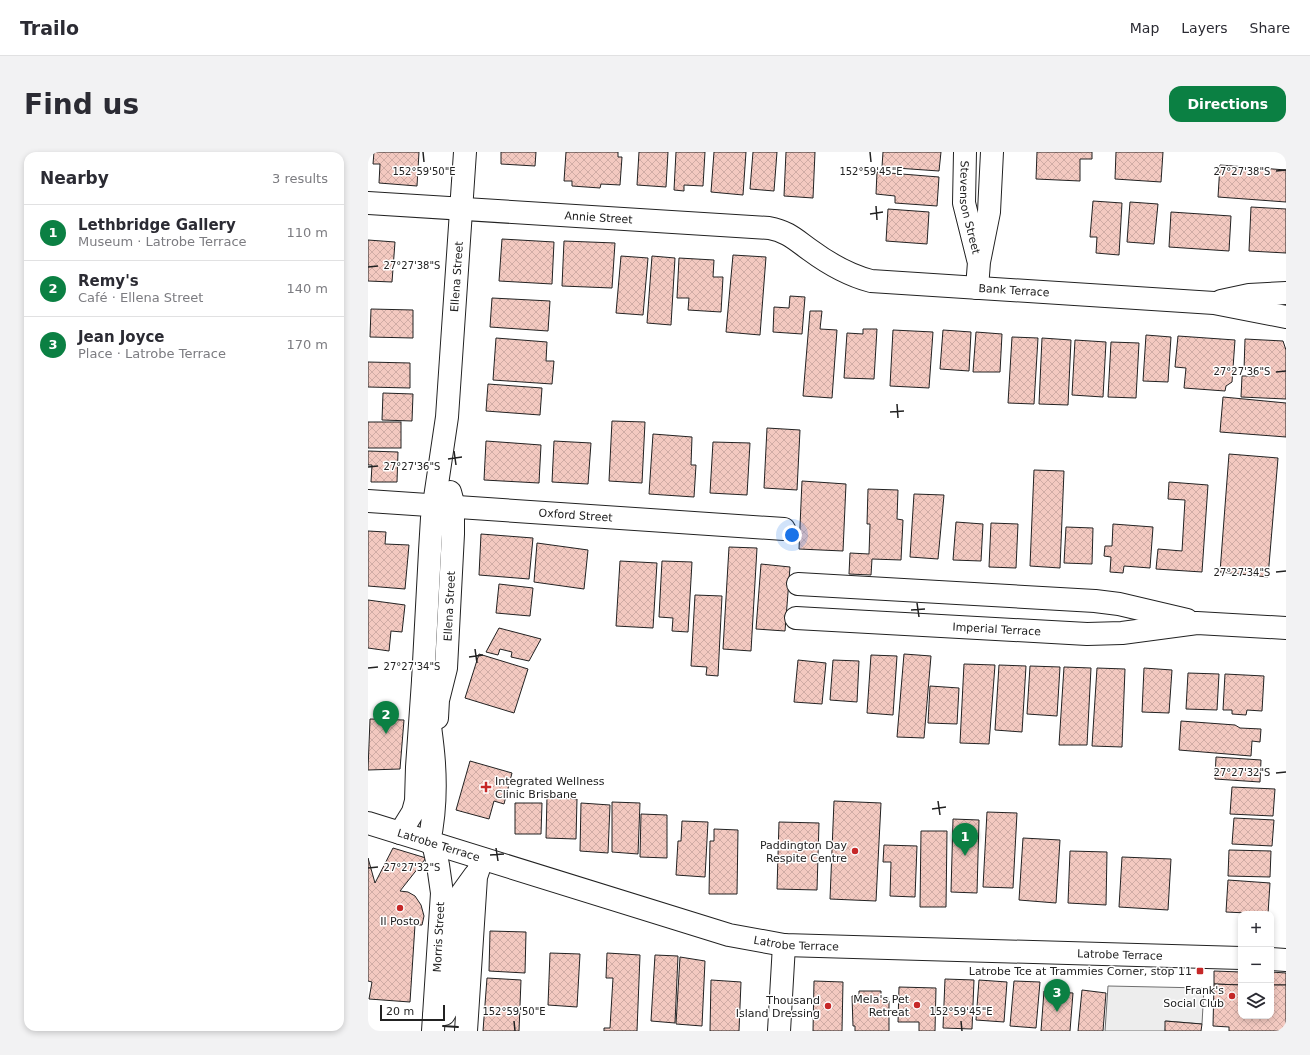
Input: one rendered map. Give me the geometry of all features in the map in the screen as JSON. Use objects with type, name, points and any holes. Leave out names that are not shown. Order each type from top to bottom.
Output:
[{"type":"street","name":"Ellena Street","points":[[400,833],[413,812],[417,796],[416,767],[423,681],[430,551],[443,506],[452,499],[444,473],[443,450],[447,417],[465,152]]},
{"type":"street","name":"Stevenson Street","points":[[964,152],[964,203],[979,262]]},
{"type":"street","name":"Stevenson Street","points":[[978,288],[979,262],[989,212],[992,152]]},
{"type":"street","name":"Annie Street","points":[[368,203],[769,228],[790,234],[821,257]]},
{"type":"street","name":"Bank Terrace","points":[[821,257],[844,272],[871,281],[1214,303],[1286,317]]},
{"type":"street","name":"Bank Terrace","points":[[1214,303],[1249,295],[1286,293]]},
{"type":"street","name":"Oxford Street","points":[[368,501],[784,529]]},
{"type":"street","name":"Ellena Street","points":[[431,842],[434,817],[438,700],[446,668],[452,556],[443,506]]},
{"type":"street","name":"Imperial Terrace","points":[[798,584],[1095,601],[1119,604],[1197,623],[1286,628]]},
{"type":"street","name":"Imperial Terrace","points":[[796,618],[1087,634],[1122,633],[1197,623]]},
{"type":"street","name":"Ellena Street","points":[[423,681],[435,763]]},
{"type":"street","name":"Latrobe Terrace","points":[[368,823],[431,842],[479,866],[729,935],[784,945],[1238,958]]},
{"type":"street","name":"Morris Street","points":[[431,842],[438,865],[442,894],[434,1024]]},
{"type":"street","points":[[434,1024],[444,1014],[450,1004],[458,902],[479,866]]},
{"type":"street","points":[[466,1031],[479,866]]},
{"type":"street","points":[[779,1031],[784,945]]},
{"type":"shaded area","points":[[1108,986],[1204,988],[1202,1024],[1166,1021],[1165,1031],[1105,1031]]},
{"type":"building","points":[[374,152],[419,152],[417,186],[379,183],[380,164],[373,164]]},
{"type":"building","points":[[501,152],[536,152],[535,166],[501,164]]},
{"type":"building","points":[[566,152],[618,152],[618,157],[622,157],[620,185],[601,184],[600,188],[572,186],[572,181],[564,181]]},
{"type":"building","points":[[639,152],[668,152],[666,187],[637,185]]},
{"type":"building","points":[[676,152],[705,152],[703,186],[684,185],[684,191],[674,190]]},
{"type":"building","points":[[714,152],[746,152],[743,195],[711,192]]},
{"type":"building","points":[[753,152],[777,152],[774,191],[750,189]]},
{"type":"building","points":[[786,152],[815,152],[813,198],[784,196]]},
{"type":"building","points":[[883,152],[941,152],[939,171],[882,167]]},
{"type":"building","points":[[1037,152],[1092,152],[1092,159],[1080,159],[1080,181],[1036,179]]},
{"type":"building","points":[[1116,152],[1163,152],[1161,182],[1115,179]]},
{"type":"building","points":[[1220,165],[1286,170],[1286,202],[1218,197]]},
{"type":"building","points":[[877,172],[939,177],[937,206],[895,203],[895,196],[876,194]]},
{"type":"building","points":[[1093,201],[1122,203],[1119,255],[1096,253],[1097,237],[1090,237]]},
{"type":"building","points":[[1130,202],[1158,204],[1154,244],[1127,242]]},
{"type":"building","points":[[1251,207],[1286,209],[1286,253],[1249,251]]},
{"type":"building","points":[[888,209],[929,212],[927,244],[886,241]]},
{"type":"building","points":[[1171,212],[1231,216],[1229,251],[1169,247]]},
{"type":"building","points":[[502,239],[554,242],[552,284],[499,281]]},
{"type":"building","points":[[368,240],[395,242],[392,282],[368,281]]},
{"type":"building","points":[[564,241],[615,243],[612,288],[562,286]]},
{"type":"building","points":[[733,255],[766,257],[760,335],[726,332]]},
{"type":"building","points":[[621,256],[648,258],[643,315],[616,313]]},
{"type":"building","points":[[652,256],[675,258],[671,325],[647,323]]},
{"type":"building","points":[[679,258],[714,260],[713,277],[723,277],[721,312],[688,310],[689,298],[677,298]]},
{"type":"building","points":[[790,296],[805,297],[802,334],[773,332],[774,307],[789,308]]},
{"type":"building","points":[[492,298],[550,301],[548,331],[490,327]]},
{"type":"building","points":[[371,309],[413,310],[413,338],[370,337]]},
{"type":"building","points":[[810,311],[822,311],[820,329],[837,330],[832,398],[803,396]]},
{"type":"building","points":[[863,329],[877,329],[874,379],[844,378],[847,333],[863,334]]},
{"type":"building","points":[[893,330],[933,332],[929,388],[890,386]]},
{"type":"building","points":[[943,330],[971,332],[969,371],[940,369]]},
{"type":"building","points":[[976,332],[1002,334],[1000,372],[973,372]]},
{"type":"building","points":[[1146,335],[1171,337],[1168,382],[1143,381]]},
{"type":"building","points":[[1178,336],[1235,340],[1232,382],[1226,386],[1225,391],[1184,388],[1186,368],[1175,367]]},
{"type":"building","points":[[1012,337],[1038,338],[1034,404],[1008,403]]},
{"type":"building","points":[[496,338],[547,342],[546,361],[554,361],[552,384],[493,380]]},
{"type":"building","points":[[1042,338],[1071,340],[1068,405],[1039,404]]},
{"type":"building","points":[[1245,339],[1283,341],[1286,350],[1286,399],[1241,397],[1242,376],[1255,376],[1255,370],[1244,370]]},
{"type":"building","points":[[1075,340],[1106,342],[1103,397],[1072,395]]},
{"type":"building","points":[[1111,342],[1139,343],[1136,398],[1108,397]]},
{"type":"building","points":[[368,362],[410,363],[410,388],[368,387]]},
{"type":"building","points":[[488,384],[542,388],[540,415],[486,411]]},
{"type":"building","points":[[383,393],[413,394],[412,421],[382,420]]},
{"type":"building","points":[[1223,397],[1286,403],[1286,437],[1220,432]]},
{"type":"building","points":[[612,421],[645,422],[642,483],[609,481]]},
{"type":"building","points":[[368,422],[401,422],[401,448],[368,448]]},
{"type":"building","points":[[767,428],[800,430],[797,490],[764,488]]},
{"type":"building","points":[[653,434],[692,437],[691,465],[696,465],[694,497],[649,494]]},
{"type":"building","points":[[486,441],[541,445],[539,483],[484,480]]},
{"type":"building","points":[[554,441],[591,443],[588,484],[552,482]]},
{"type":"building","points":[[713,442],[750,443],[747,495],[710,493]]},
{"type":"building","points":[[368,451],[398,452],[397,482],[371,482],[372,465],[368,465]]},
{"type":"building","points":[[1229,454],[1278,458],[1268,577],[1220,572]]},
{"type":"building","points":[[1034,470],[1064,471],[1060,568],[1030,566]]},
{"type":"building","points":[[802,481],[846,484],[843,551],[799,549]]},
{"type":"building","points":[[1169,482],[1208,485],[1202,572],[1156,569],[1158,549],[1182,551],[1185,500],[1168,499]]},
{"type":"building","points":[[868,489],[898,490],[897,519],[903,520],[901,560],[872,559],[871,575],[849,574],[850,553],[869,554],[870,524],[867,524]]},
{"type":"building","points":[[914,494],[944,495],[938,559],[910,557]]},
{"type":"building","points":[[956,522],[983,524],[981,561],[953,560]]},
{"type":"building","points":[[991,523],[1018,524],[1016,568],[989,567]]},
{"type":"building","points":[[1113,524],[1153,527],[1150,568],[1124,566],[1123,573],[1110,572],[1111,557],[1104,556],[1105,546],[1112,546]]},
{"type":"building","points":[[1066,527],[1093,528],[1092,564],[1064,563]]},
{"type":"building","points":[[368,531],[386,532],[385,544],[409,545],[405,589],[368,586]]},
{"type":"building","points":[[481,534],[533,538],[529,579],[479,575]]},
{"type":"building","points":[[537,543],[588,550],[584,589],[534,582]]},
{"type":"building","points":[[729,547],[757,548],[751,651],[723,649]]},
{"type":"building","points":[[620,561],[657,563],[653,628],[616,626]]},
{"type":"building","points":[[662,561],[692,562],[688,632],[672,631],[673,618],[659,617]]},
{"type":"building","points":[[761,564],[790,567],[785,631],[756,629]]},
{"type":"building","points":[[499,584],[533,588],[530,616],[496,613]]},
{"type":"building","points":[[695,595],[722,596],[718,676],[706,675],[707,667],[691,666]]},
{"type":"building","points":[[368,600],[405,605],[402,632],[391,631],[389,651],[368,648]]},
{"type":"building","points":[[499,628],[541,639],[529,661],[511,657],[512,652],[500,649],[498,655],[486,652]]},
{"type":"building","points":[[479,654],[528,669],[514,713],[465,698]]},
{"type":"building","points":[[904,654],[931,656],[924,738],[897,737]]},
{"type":"building","points":[[871,655],[897,656],[893,715],[867,713]]},
{"type":"building","points":[[798,660],[826,663],[822,704],[794,702]]},
{"type":"building","points":[[833,660],[859,661],[857,702],[830,700]]},
{"type":"building","points":[[964,664],[995,665],[989,744],[960,743]]},
{"type":"building","points":[[999,665],[1026,666],[1022,732],[995,730]]},
{"type":"building","points":[[1030,666],[1060,667],[1057,716],[1027,714]]},
{"type":"building","points":[[1064,667],[1091,668],[1087,745],[1059,745]]},
{"type":"building","points":[[1097,668],[1125,669],[1122,747],[1092,746]]},
{"type":"building","points":[[1144,668],[1172,670],[1169,713],[1142,712]]},
{"type":"building","points":[[1188,673],[1219,674],[1217,710],[1186,709]]},
{"type":"building","points":[[1225,674],[1264,676],[1262,711],[1247,710],[1246,715],[1232,714],[1232,710],[1223,710]]},
{"type":"building","points":[[930,686],[959,688],[957,724],[928,723]]},
{"type":"building","points":[[370,719],[404,720],[400,769],[368,770]]},
{"type":"building","points":[[1181,721],[1235,725],[1240,728],[1261,729],[1260,742],[1252,741],[1251,756],[1179,750]]},
{"type":"building","points":[[1216,757],[1261,760],[1260,782],[1215,779]]},
{"type":"building","name":"Integrated Wellness Clinic Brisbane","points":[[470,761],[512,773],[504,804],[494,801],[489,819],[456,810]]},
{"type":"building","points":[[1232,787],[1275,789],[1273,816],[1230,814]]},
{"type":"building","points":[[547,797],[577,799],[576,839],[546,838]]},
{"type":"building","name":"Paddington Day Respite Centre","points":[[834,801],[881,803],[876,901],[830,899]]},
{"type":"building","points":[[612,802],[640,803],[638,854],[612,852]]},
{"type":"building","points":[[515,803],[542,803],[541,834],[515,834]]},
{"type":"building","points":[[581,803],[610,805],[608,853],[580,851]]},
{"type":"building","points":[[987,812],[1017,813],[1013,888],[983,887]]},
{"type":"building","points":[[641,814],[667,815],[667,858],[640,857]]},
{"type":"building","points":[[1234,818],[1274,820],[1272,846],[1232,844]]},
{"type":"building","points":[[953,819],[979,820],[977,893],[951,892]]},
{"type":"building","points":[[682,821],[708,822],[705,877],[676,875],[678,841],[681,841]]},
{"type":"building","points":[[779,822],[819,823],[817,890],[777,889]]},
{"type":"building","points":[[714,829],[738,830],[737,894],[709,894],[710,841],[714,841]]},
{"type":"building","points":[[921,831],[947,831],[946,907],[920,907]]},
{"type":"building","points":[[1023,838],[1060,840],[1056,903],[1019,900]]},
{"type":"building","points":[[884,845],[917,846],[915,897],[890,896],[891,862],[883,862]]},
{"type":"building","points":[[393,848],[426,858],[400,891],[408,892],[415,896],[421,905],[424,916],[422,925],[415,925],[410,1002],[369,999],[372,982],[368,981],[368,858],[375,883]]},
{"type":"building","points":[[1229,850],[1271,851],[1270,877],[1228,876]]},
{"type":"building","points":[[1070,851],[1107,852],[1106,905],[1068,903]]},
{"type":"building","points":[[1122,857],[1171,859],[1168,910],[1119,907]]},
{"type":"building","points":[[1228,880],[1270,883],[1268,911],[1226,912]]},
{"type":"building","points":[[490,931],[526,932],[525,973],[489,971]]},
{"type":"building","points":[[550,953],[580,954],[577,1007],[548,1005]]},
{"type":"building","points":[[607,953],[640,955],[637,1031],[604,1031],[604,1028],[610,1028],[613,978],[606,978]]},
{"type":"building","points":[[655,955],[678,956],[675,1023],[651,1021]]},
{"type":"building","points":[[680,957],[705,961],[702,1026],[676,1024]]},
{"type":"building","points":[[1214,971],[1238,972],[1238,985],[1214,984]]},
{"type":"building","points":[[1274,972],[1286,973],[1286,985],[1274,985]]},
{"type":"building","points":[[487,978],[521,980],[519,1031],[483,1031]]},
{"type":"building","points":[[945,979],[974,980],[972,1029],[943,1028]]},
{"type":"building","points":[[711,980],[741,982],[739,1031],[710,1031]]},
{"type":"building","points":[[979,980],[1007,982],[1004,1022],[976,1020]]},
{"type":"building","name":"Thousand Island Dressing","points":[[814,981],[843,982],[842,1031],[813,1031]]},
{"type":"building","points":[[1014,981],[1040,982],[1036,1028],[1010,1026]]},
{"type":"building","points":[[1214,984],[1238,985],[1238,1019],[1274,1019],[1274,985],[1286,985],[1286,1031],[1229,1031],[1229,1027],[1213,1026]]},
{"type":"building","name":"Mela's Pet Retreat","points":[[899,987],[936,988],[935,1031],[919,1031],[919,1022],[898,1022]]},
{"type":"building","points":[[1082,990],[1106,993],[1103,1031],[1078,1031]]},
{"type":"building","points":[[859,991],[881,991],[881,997],[888,997],[889,1031],[855,1031],[855,1026],[853,1026],[852,996],[859,996]]},
{"type":"building","points":[[1044,991],[1073,993],[1070,1031],[1041,1031]]},
{"type":"building","points":[[1165,1021],[1202,1024],[1201,1031],[1165,1031]]},
{"type":"wall","points":[[443,1026],[458,1027]]},
{"type":"place","name":"Remy's","points":[[386,734]]},
{"type":"place","name":"Integrated Wellness Clinic Brisbane","points":[[486,787]]},
{"type":"place","name":"Paddington Day Respite Centre","points":[[855,851]]},
{"type":"place","name":"Lethbridge Gallery","points":[[965,856]]},
{"type":"place","name":"Il Posto","points":[[400,908]]},
{"type":"place","name":"Latrobe Tce at Trammies Corner, stop 11","points":[[1200,971]]},
{"type":"place","name":"Frank's Social Club","points":[[1232,996]]},
{"type":"place","name":"Mela's Pet Retreat","points":[[917,1005]]},
{"type":"place","name":"Thousand Island Dressing","points":[[828,1006]]},
{"type":"place","name":"Jean Joyce","points":[[1057,1012]]}]
